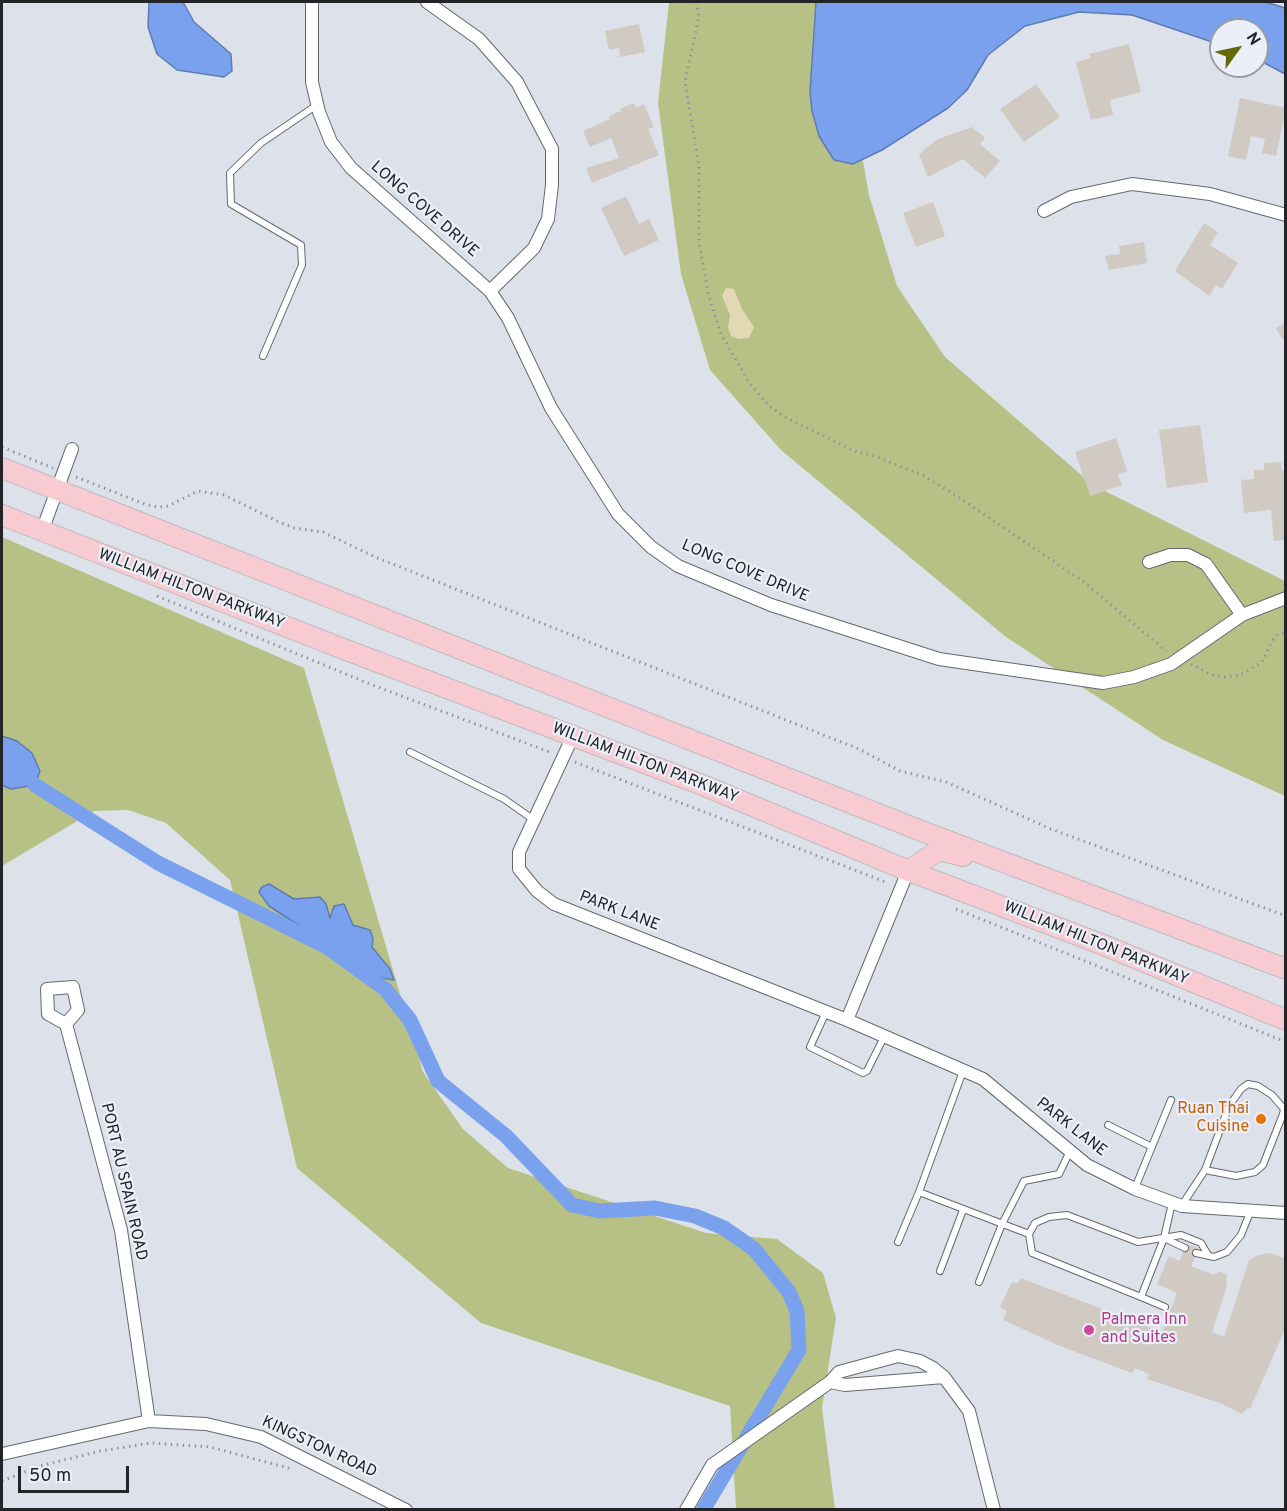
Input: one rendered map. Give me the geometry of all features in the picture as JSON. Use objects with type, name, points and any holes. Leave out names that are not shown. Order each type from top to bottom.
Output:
[{"type":"highway","points":[[2,468],[61,480],[1049,879],[1286,969]]},
{"type":"highway","name":"WILLIAM HILTON PARKWAY","points":[[2,515],[705,786],[904,879],[1101,944],[1286,1020]]},
{"type":"highway","points":[[904,879],[939,849],[1049,879]]},
{"type":"street","name":"LONG COVE DRIVE","points":[[312,2],[312,82],[317,105],[331,142],[351,168],[490,291],[508,318],[551,408],[618,514],[651,547],[678,566],[771,605],[939,659],[1103,683],[1134,677],[1172,664],[1242,615],[1286,598]]},
{"type":"street","points":[[427,2],[479,39],[517,82],[552,149],[552,185],[548,219],[534,248],[490,291]]},
{"type":"street","points":[[1044,211],[1071,197],[1132,184],[1210,194],[1286,215]]},
{"type":"street","points":[[42,531],[72,449]]},
{"type":"street","points":[[1149,562],[1170,555],[1188,555],[1206,564],[1242,615]]},
{"type":"street","name":"PARK LANE","points":[[573,736],[519,852],[519,869],[531,890],[554,904],[847,1020],[982,1079],[1087,1164],[1135,1189],[1177,1204],[1286,1213]]},
{"type":"street","points":[[847,1020],[904,879]]},
{"type":"street","name":"PORT AU SPAIN ROAD","points":[[66,1024],[121,1230],[148,1421]]},
{"type":"street","points":[[686,1509],[712,1466],[830,1382],[839,1372],[898,1356],[920,1361],[944,1377],[969,1411],[994,1509]]},
{"type":"street","points":[[830,1382],[845,1385],[944,1377]]},
{"type":"street","name":"KINGSTON ROAD","points":[[2,1454],[148,1421],[206,1424],[261,1437],[406,1509]]},
{"type":"lane","points":[[263,356],[302,265],[301,245],[231,204],[230,173],[261,142],[317,105]]},
{"type":"lane","points":[[410,752],[504,799],[534,820]]},
{"type":"lane","points":[[826,1012],[810,1047],[863,1073],[867,1071],[884,1037]]},
{"type":"lane","points":[[898,1242],[919,1192],[963,1071]]},
{"type":"lane","points":[[1141,1298],[1177,1204],[1205,1170],[1229,1106],[1241,1089],[1248,1084],[1258,1086],[1272,1095],[1285,1108],[1263,1165],[1255,1172],[1236,1176],[1205,1170]]},
{"type":"lane","points":[[1135,1189],[1171,1100]]},
{"type":"lane","points":[[1108,1125],[1152,1147]]},
{"type":"lane","points":[[979,1282],[1002,1224],[1023,1181],[1059,1174],[1071,1151]]},
{"type":"lane","points":[[919,1192],[1029,1234]]},
{"type":"lane","points":[[1196,1253],[1214,1257],[1227,1252],[1241,1235],[1251,1209]]},
{"type":"lane","points":[[940,1271],[963,1210]]},
{"type":"lane","points":[[1165,1307],[1032,1253],[1029,1234],[1035,1223],[1049,1217],[1067,1215],[1138,1242],[1181,1235],[1201,1243],[1208,1256]]},
{"type":"lane","points":[[1164,1238],[1185,1248]]},
{"type":"path","points":[[696,2],[698,24],[685,82],[699,167],[699,242],[708,293],[721,334],[750,384],[768,405],[785,417],[857,452],[875,456],[924,476],[1084,582],[1156,645],[1211,675],[1224,677],[1240,675],[1262,662],[1272,641],[1278,634],[1286,632]]},
{"type":"path","points":[[2,447],[61,480],[147,505],[168,506],[198,491],[224,495],[279,522],[294,528],[322,532],[375,557],[848,745],[900,771],[946,782],[1052,829],[1286,916]]},
{"type":"path","points":[[153,594],[370,684],[563,758],[904,879]]},
{"type":"path","points":[[955,909],[1286,1042]]},
{"type":"path","points":[[2,1481],[40,1466],[100,1451],[150,1443],[210,1447],[271,1461],[300,1472]]},
{"type":"green space","points":[[669,2],[830,2],[852,99],[869,195],[897,286],[945,357],[1093,485],[1285,581],[1285,796],[1163,740],[1006,637],[781,450],[710,370],[681,274],[658,103]]},
{"type":"green space","points":[[2,537],[304,668],[423,1072],[463,1129],[508,1168],[706,1233],[777,1239],[823,1273],[836,1318],[822,1408],[835,1509],[736,1509],[730,1406],[481,1323],[297,1168],[230,880],[166,823],[128,810],[94,811],[2,866]]},
{"type":"sand","points":[[726,288],[734,289],[742,309],[754,327],[749,338],[739,339],[731,336],[728,327],[730,315],[722,296]]},
{"type":"water","points":[[149,2],[183,2],[194,22],[231,54],[232,71],[224,77],[177,70],[157,54],[148,27]]},
{"type":"water","points":[[816,2],[1266,2],[1285,8],[1285,74],[1269,65],[1269,18],[1209,18],[1209,41],[1132,15],[1079,12],[1025,26],[988,55],[967,90],[948,108],[882,150],[853,164],[834,160],[819,136],[812,111],[810,92]]},
{"type":"water","points":[[2,736],[17,741],[32,753],[40,771],[35,785],[11,789],[2,785]]},
{"type":"water","points":[[269,884],[294,899],[320,897],[326,904],[330,918],[334,906],[344,904],[353,925],[370,930],[373,938],[372,947],[390,969],[394,980],[382,978],[352,964],[326,943],[269,906],[259,892],[262,887]]},
{"type":"building","points":[[639,24],[645,52],[620,57],[619,48],[609,50],[605,31]]},
{"type":"building","points":[[1129,44],[1141,92],[1110,100],[1113,115],[1091,120],[1076,62],[1091,58],[1089,54]]},
{"type":"building","points":[[1036,84],[1060,117],[1024,142],[1000,109]]},
{"type":"building","points":[[1240,98],[1286,108],[1276,156],[1262,153],[1265,139],[1251,136],[1246,160],[1228,156]]},
{"type":"building","points":[[634,103],[636,108],[644,104],[654,127],[648,129],[659,155],[592,183],[586,168],[619,158],[611,138],[590,147],[583,131],[610,119],[609,116]]},
{"type":"building","points":[[972,127],[985,138],[980,144],[1000,161],[985,178],[963,159],[928,177],[919,155],[938,139]]},
{"type":"building","points":[[626,196],[639,224],[649,219],[659,240],[624,256],[601,208]]},
{"type":"building","points":[[933,202],[945,236],[916,247],[903,213]]},
{"type":"building","points":[[1204,223],[1218,232],[1210,245],[1238,263],[1222,289],[1216,285],[1209,296],[1175,271]]},
{"type":"building","points":[[1144,242],[1147,263],[1109,270],[1105,256],[1120,254],[1119,246]]},
{"type":"building","points":[[1286,322],[1286,337],[1282,339],[1276,328]]},
{"type":"building","points":[[1200,425],[1208,482],[1167,488],[1159,430]]},
{"type":"building","points":[[1116,438],[1127,471],[1118,474],[1122,485],[1090,496],[1075,452]]},
{"type":"building","points":[[1281,462],[1282,470],[1286,470],[1286,540],[1274,541],[1271,510],[1244,513],[1241,480],[1254,479],[1254,470],[1264,470],[1264,463]]},
{"type":"building","name":"Palmera Inn and Suites","points":[[1187,1244],[1198,1248],[1191,1266],[1214,1275],[1219,1271],[1227,1275],[1226,1289],[1212,1332],[1224,1337],[1249,1260],[1258,1255],[1270,1253],[1286,1259],[1286,1327],[1250,1409],[1247,1408],[1242,1414],[1220,1403],[1147,1379],[1149,1374],[1135,1368],[1132,1373],[1060,1346],[1003,1320],[1007,1311],[1000,1307],[1012,1282],[1017,1284],[1021,1278],[1162,1332],[1177,1293],[1157,1284],[1169,1256],[1179,1261]]},
{"type":"waterway","points":[[35,785],[158,863],[327,947],[385,989],[410,1020],[438,1081],[506,1136],[572,1205],[600,1211],[655,1208],[695,1216],[724,1228],[754,1249],[789,1292],[797,1311],[799,1350],[703,1510]]},
{"type":"place","name":"Ruan Thai Cuisine","points":[[1261,1119]]},
{"type":"place","name":"Palmera Inn and Suites","points":[[1089,1330]]}]
